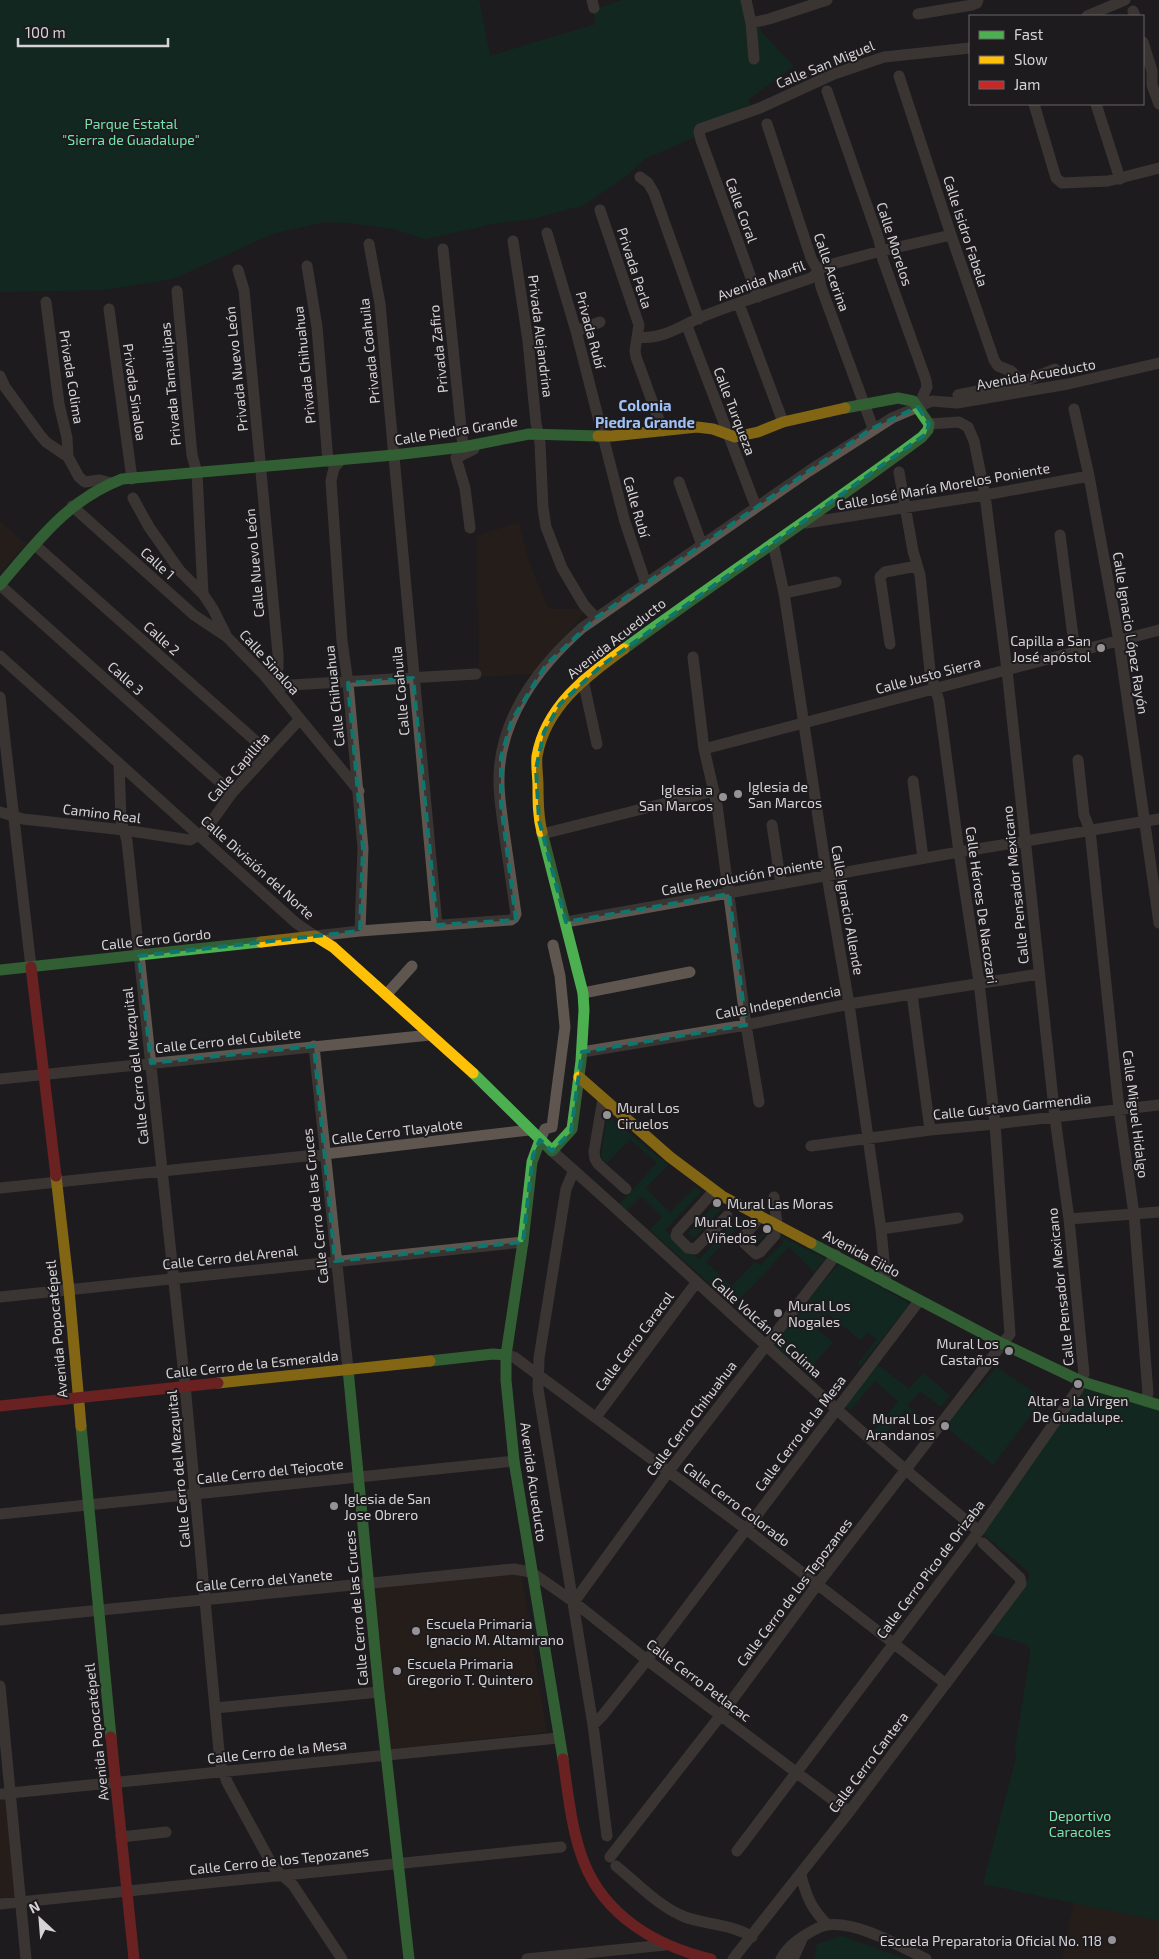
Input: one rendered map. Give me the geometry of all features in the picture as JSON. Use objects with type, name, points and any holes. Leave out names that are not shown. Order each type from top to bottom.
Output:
[{"type":"street","points":[[746,0],[751,23],[754,60]]},
{"type":"street","points":[[751,23],[827,0]]},
{"type":"street","points":[[1089,15],[1124,0]]},
{"type":"street","points":[[918,14],[978,2]]},
{"type":"street","points":[[1144,45],[1152,71],[1152,85],[1159,104]]},
{"type":"street","name":"Calle San Miguel","points":[[699,132],[702,128],[760,108],[834,74],[884,57],[969,48]]},
{"type":"street","name":"Calle Isidro Fabela","points":[[899,76],[950,235],[996,364],[1011,371],[1022,382]]},
{"type":"street","name":"Calle Morelos","points":[[827,91],[926,380],[926,387],[918,407]]},
{"type":"street","points":[[1034,105],[1056,178],[1062,183],[1108,181],[1159,168]]},
{"type":"street","points":[[1096,105],[1120,179]]},
{"type":"street","name":"Calle Acerina","points":[[766,124],[811,258],[818,271],[821,287],[873,428]]},
{"type":"street","name":"Calle Coral","points":[[699,132],[758,297]]},
{"type":"street","points":[[640,177],[646,180],[654,193],[699,319]]},
{"type":"street","name":"Privada Perla","points":[[600,210],[639,325],[635,350],[636,356],[663,431]]},
{"type":"street","name":"Privada Rubí","points":[[547,233],[576,331],[603,436]]},
{"type":"street","name":"Avenida Marfil","points":[[638,337],[654,337],[687,326],[699,319],[811,278],[825,266],[950,235]]},
{"type":"street","name":"Privada Alejandrina","points":[[513,241],[528,341],[536,423],[539,435],[543,508],[546,527],[562,568],[584,605],[596,618]]},
{"type":"street","name":"Privada Coahuila","points":[[370,244],[380,304],[394,455]]},
{"type":"street","name":"Privada Zafiro","points":[[443,249],[463,447]]},
{"type":"street","name":"Privada Chihuahua","points":[[307,266],[316,327],[328,461]]},
{"type":"street","name":"Privada Nuevo León","points":[[238,270],[244,290],[261,467]]},
{"type":"street","name":"Privada Tamaulipas","points":[[177,292],[192,455],[197,472],[203,594]]},
{"type":"street","name":"Privada Colima","points":[[46,302],[59,404],[67,438],[68,457]]},
{"type":"street","points":[[739,304],[783,422]]},
{"type":"street","name":"Privada Sinaloa","points":[[109,309],[132,479]]},
{"type":"street","points":[[576,331],[600,322]]},
{"type":"street","name":"Calle Turqueza","points":[[687,326],[727,436],[756,507]]},
{"type":"street","name":"Avenida Acueducto","points":[[437,925],[511,920],[514,918],[516,914],[499,782],[501,757],[506,736],[512,720],[535,679],[563,645],[596,618],[873,428],[918,407],[937,401],[957,403],[1060,386],[1159,363]]},
{"type":"street","points":[[937,401],[1022,382],[1055,369]]},
{"type":"street","points":[[0,376],[2,387],[46,442],[68,457],[79,477],[85,482],[100,480],[111,484]]},
{"type":"street","name":"Calle Piedra Grande","points":[[0,585],[51,526],[72,506],[122,479],[394,455],[463,447],[529,434],[603,436],[702,428],[713,429],[727,436],[735,437],[751,434],[783,422],[898,398],[913,401],[918,407]]},
{"type":"street","points":[[918,407],[929,424]]},
{"type":"street","name":"Calle Ignacio López Rayón","points":[[1074,409],[1089,476],[1119,640],[1144,821],[1155,870],[1159,923]]},
{"type":"street","name":"Calle Pensador Mexicano","points":[[929,424],[959,422],[968,427],[974,441],[986,495],[1026,841],[1055,1118],[1069,1219],[1085,1368],[1083,1382]]},
{"type":"street","name":"Avenida Acueducto","points":[[552,1151],[572,1129],[582,1052],[584,1015],[583,993],[542,834],[537,800],[536,770],[540,744],[551,717],[560,704],[583,680],[666,618],[848,492],[922,437],[928,430],[929,424]]},
{"type":"street","name":"Calle Rubí","points":[[603,436],[625,522],[646,584]]},
{"type":"street","points":[[470,528],[465,488],[456,458],[474,449],[479,444]]},
{"type":"street","name":"Calle Coahuila","points":[[394,455],[437,925]]},
{"type":"street","name":"Calle Chihuahua","points":[[341,460],[334,468],[332,481],[342,641],[359,791],[364,865],[360,931]]},
{"type":"street","name":"Calle Nuevo León","points":[[261,467],[278,654],[278,667],[274,686]]},
{"type":"street","name":"Calle Héroes De Nacozari","points":[[899,472],[920,575],[930,671],[939,701],[979,982],[995,1124],[1010,1325],[1010,1334],[1003,1344]]},
{"type":"street","name":"Calle José María Morelos Poniente","points":[[801,524],[986,495],[1089,476]]},
{"type":"street","points":[[679,482],[702,545]]},
{"type":"street","name":"Calle Sinaloa","points":[[133,498],[149,527],[180,571],[203,594],[227,637],[274,686],[299,720],[359,791]]},
{"type":"street","name":"Calle 1","points":[[72,506],[194,615],[227,637]]},
{"type":"street","points":[[1060,535],[1075,652]]},
{"type":"street","name":"Calle Ignacio Allende","points":[[774,543],[784,593],[827,876],[849,1004],[881,1229],[886,1283]]},
{"type":"street","name":"Calle 2","points":[[35,544],[269,753]]},
{"type":"street","points":[[890,644],[880,577],[885,572],[917,566]]},
{"type":"street","points":[[784,593],[836,582]]},
{"type":"street","name":"Calle 3","points":[[0,585],[232,793]]},
{"type":"street","name":"Calle Justo Sierra","points":[[704,749],[1159,630]]},
{"type":"street","name":"Calle División del Norte","points":[[0,656],[296,923],[333,947],[475,1075],[540,1140]]},
{"type":"street","points":[[693,657],[704,749],[714,791],[758,1102]]},
{"type":"street","points":[[274,686],[476,674]]},
{"type":"street","points":[[583,680],[597,744]]},
{"type":"street","name":"Avenida Popocatépetl","points":[[0,697],[69,1290],[88,1505],[134,1959]]},
{"type":"street","name":"Calle Capillita","points":[[200,835],[232,793],[299,720]]},
{"type":"street","name":"Calle Miguel Hidalgo","points":[[1078,760],[1084,815],[1090,830],[1119,1109],[1134,1214],[1148,1393],[1145,1401]]},
{"type":"street","name":"Calle Cerro del Mezquital","points":[[119,763],[121,820],[124,830],[151,1063],[161,1171],[174,1278],[222,1772],[270,1861],[293,1886],[342,1959]]},
{"type":"street","points":[[913,781],[923,858]]},
{"type":"street","points":[[542,834],[714,791]]},
{"type":"street","name":"Camino Real","points":[[0,812],[13,817],[124,830],[186,840],[200,835]]},
{"type":"street","name":"Calle Revolución Poniente","points":[[566,922],[1159,818]]},
{"type":"street","points":[[772,825],[781,884]]},
{"type":"street","points":[[315,936],[437,925]]},
{"type":"street","name":"Calle Cerro Gordo","points":[[0,970],[315,936]]},
{"type":"street","name":"Avenida Acueducto","points":[[553,945],[563,995],[564,1041],[552,1127],[545,1129],[532,1162],[523,1242],[506,1355],[506,1380],[514,1461],[531,1572],[574,1827],[586,1868],[599,1890],[634,1927],[666,1945],[692,1955],[711,1959]]},
{"type":"street","points":[[386,995],[412,966]]},
{"type":"street","points":[[583,993],[690,972]]},
{"type":"street","name":"Calle Independencia","points":[[582,1052],[849,1004],[1039,974]]},
{"type":"street","points":[[912,994],[930,1130]]},
{"type":"street","name":"Calle Cerro del Cubilete","points":[[0,1080],[430,1035]]},
{"type":"street","name":"Calle Cerro de las Cruces","points":[[314,1046],[360,1477],[368,1585],[408,1959]]},
{"type":"street","name":"Avenida Ejido","points":[[579,1077],[670,1156],[714,1191],[760,1216],[776,1230],[836,1255],[919,1301],[1083,1382],[1159,1405]]},
{"type":"street","points":[[603,1099],[594,1152],[595,1159],[598,1164],[626,1189]]},
{"type":"street","name":"Calle Gustavo Garmendia","points":[[811,1146],[930,1130],[1055,1118],[1159,1105]]},
{"type":"street","name":"Calle Cerro Tlayalote","points":[[0,1188],[325,1154],[529,1130]]},
{"type":"street","name":"Calle Volcán de Colima","points":[[540,1140],[904,1470],[979,1531]]},
{"type":"street","name":"Avenida Acueducto","points":[[574,1170],[566,1189],[539,1358],[538,1376],[540,1399],[594,1725],[607,1836]]},
{"type":"street","points":[[714,1191],[677,1232],[676,1236],[688,1248],[695,1249],[727,1216]]},
{"type":"street","points":[[760,1216],[743,1238],[745,1244],[756,1254],[760,1252],[776,1230],[774,1198]]},
{"type":"street","points":[[1069,1219],[1159,1212]]},
{"type":"street","points":[[881,1229],[958,1218]]},
{"type":"street","name":"Calle Cerro del Arenal","points":[[0,1298],[523,1242]]},
{"type":"street","name":"Calle Cerro Chihuahua","points":[[574,1602],[669,1471],[836,1255]]},
{"type":"street","name":"Calle Cerro Caracol","points":[[596,1417],[696,1283]]},
{"type":"street","name":"Calle Cerro de la Mesa","points":[[594,1725],[647,1660],[919,1301]]},
{"type":"street","name":"Calle Cerro de los Tepozanes","points":[[752,1937],[739,1930],[697,1921],[678,1914],[668,1908],[613,1861],[817,1585],[1003,1344]]},
{"type":"street","name":"Calle Cerro de la Esmeralda","points":[[0,1406],[185,1385],[493,1354],[506,1355]]},
{"type":"street","name":"Calle Cerro Colorado","points":[[506,1355],[514,1357],[669,1471],[946,1684]]},
{"type":"street","name":"Calle Cerro Pico de Orizaba","points":[[737,1851],[979,1531],[1083,1382]]},
{"type":"street","name":"Calle Cerro del Tejocote","points":[[0,1514],[514,1461]]},
{"type":"street","name":"Calle Cerro Cantera","points":[[734,1959],[849,1812],[1022,1581],[983,1543]]},
{"type":"street","name":"Calle Cerro del Yanete","points":[[0,1620],[514,1570],[531,1572]]},
{"type":"street","name":"Calle Cerro Petlacac","points":[[531,1572],[574,1602],[647,1660],[849,1812]]},
{"type":"street","points":[[0,1686],[5,1793],[26,1959]]},
{"type":"street","points":[[215,1708],[379,1692]]},
{"type":"street","name":"Calle Cerro de la Mesa","points":[[5,1793],[558,1738]]},
{"type":"street","points":[[121,1837],[166,1832]]},
{"type":"street","name":"Calle Cerro de los Tepozanes","points":[[0,1904],[561,1847]]},
{"type":"street","points":[[801,1875],[807,1899],[828,1925]]},
{"type":"street","points":[[781,1959],[790,1947],[817,1928],[828,1925],[840,1925],[859,1929],[926,1959]]},
{"type":"street","points":[[793,1959],[797,1947],[804,1936]]},
{"type":"street","points":[[527,1959],[666,1945]]},
{"type":"highlighted area","points":[[918,407],[929,424],[926,434],[601,666],[560,704],[544,732],[536,769],[539,820],[566,922],[729,894],[746,1025],[582,1052],[571,1132],[552,1151],[540,1140],[533,1155],[523,1242],[335,1261],[314,1046],[151,1063],[139,956],[360,931],[363,848],[348,683],[413,678],[437,925],[516,920],[501,804],[501,757],[512,720],[546,665],[596,618],[873,428]]},
{"type":"shaded area","points":[[0,521],[26,544],[0,573]]},
{"type":"shaded area","points":[[519,522],[530,565],[549,609],[587,609],[535,674],[479,677],[477,536]]},
{"type":"shaded area","points":[[521,1572],[547,1732],[386,1750],[370,1588]]},
{"type":"shaded area","points":[[0,1798],[7,1798],[18,1897],[0,1898]]},
{"type":"shaded area","name":"Escuela Preparatoria Oficial No. 118","points":[[1074,1903],[1159,1921],[1159,1959],[1062,1959]]},
{"type":"green space","name":"Parque Estatal \"Sierra de Guadalupe\"","points":[[0,0],[479,0],[490,56],[596,24],[593,10],[622,0],[746,0],[763,34],[794,66],[749,99],[750,105],[730,113],[698,136],[646,158],[626,176],[584,205],[532,219],[498,223],[425,239],[394,229],[350,223],[324,222],[272,234],[173,279],[102,290],[0,292]]},
{"type":"green space","points":[[607,1115],[668,1165],[646,1188],[670,1213],[696,1187],[701,1192],[665,1230],[699,1260],[739,1216],[744,1219],[706,1262],[732,1286],[755,1262],[761,1265],[784,1242],[769,1231],[755,1244],[753,1243],[767,1229],[825,1259],[814,1272],[789,1247],[734,1305],[650,1230],[662,1217],[641,1196],[623,1214],[616,1208],[657,1163],[630,1139],[607,1163],[601,1158]]},
{"type":"green space","points":[[717,1203],[723,1207],[694,1238],[688,1233]]},
{"type":"green space","points":[[839,1264],[910,1304],[860,1366],[858,1363],[877,1339],[867,1332],[861,1341],[828,1313],[816,1328],[833,1342],[807,1372],[770,1343]]},
{"type":"green space","points":[[877,1364],[909,1389],[923,1373],[950,1395],[941,1407],[920,1391],[907,1406],[928,1422],[928,1428],[905,1410],[881,1438],[874,1431],[898,1401],[875,1381],[850,1410],[844,1405]]},
{"type":"green space","points":[[997,1367],[1043,1399],[993,1465],[945,1426]]},
{"type":"green space","name":"Deportivo Caracoles","points":[[1088,1381],[1159,1403],[1159,1921],[983,1884],[1016,1758],[1015,1749],[1031,1649],[1026,1644],[989,1633],[1030,1576],[1029,1572],[981,1532]]},
{"type":"green space","points":[[842,1936],[905,1959],[815,1959],[817,1944]]},
{"type":"traffic: fast","points":[[624,649],[885,464],[922,437],[928,430],[929,424],[913,401],[898,398],[845,408]]},
{"type":"traffic: fast","points":[[0,585],[40,538],[69,510],[102,488],[122,479],[394,455],[463,447],[529,434],[598,436]]},
{"type":"traffic: fast","points":[[473,1073],[552,1151],[572,1129],[581,1061],[583,993],[542,832]]},
{"type":"traffic: fast","points":[[0,970],[261,942]]},
{"type":"traffic: fast","points":[[540,1140],[532,1162],[523,1242],[506,1355],[506,1380],[514,1461],[563,1759]]},
{"type":"traffic: fast","points":[[811,1243],[1003,1344],[1083,1382],[1159,1405]]},
{"type":"traffic: fast","points":[[430,1361],[493,1354],[506,1355]]},
{"type":"traffic: fast","points":[[348,1369],[379,1692],[409,1959]]},
{"type":"traffic: fast","points":[[81,1426],[111,1737]]},
{"type":"traffic: slow","points":[[598,436],[697,427],[713,429],[735,437],[758,432],[783,422],[845,408]]},
{"type":"traffic: slow","points":[[542,832],[538,809],[537,756],[549,722],[558,708],[582,682],[624,649]]},
{"type":"traffic: slow","points":[[261,942],[315,936],[333,947],[473,1073]]},
{"type":"traffic: slow","points":[[579,1077],[670,1157],[722,1196],[811,1243]]},
{"type":"traffic: slow","points":[[56,1176],[69,1290],[81,1426]]},
{"type":"traffic: slow","points":[[218,1383],[430,1361]]},
{"type":"traffic: jam","points":[[31,967],[56,1176]]},
{"type":"traffic: jam","points":[[0,1406],[218,1383]]},
{"type":"traffic: jam","points":[[111,1737],[134,1959]]},
{"type":"traffic: jam","points":[[563,1759],[570,1810],[579,1848],[592,1880],[604,1897],[618,1913],[652,1937],[671,1946],[711,1959]]},
{"type":"place","name":"Capilla a San José apóstol","points":[[1101,648]]},
{"type":"place","name":"Iglesia de San Marcos","points":[[738,794]]},
{"type":"place","name":"Iglesia a San Marcos","points":[[723,797]]},
{"type":"place","name":"Mural Los Ciruelos","points":[[607,1115]]},
{"type":"place","name":"Mural Las Moras","points":[[717,1203]]},
{"type":"place","name":"Mural Los Viñedos","points":[[767,1229]]},
{"type":"place","name":"Mural Los Nogales","points":[[778,1313]]},
{"type":"place","name":"Mural Los Castaños","points":[[1009,1351]]},
{"type":"place","name":"Altar a la Virgen De Guadalupe.","points":[[1078,1384]]},
{"type":"place","name":"Mural Los Arandanos","points":[[945,1426]]},
{"type":"place","name":"Iglesia de San Jose Obrero","points":[[334,1506]]},
{"type":"place","name":"Escuela Primaria Ignacio M. Altamirano","points":[[416,1631]]},
{"type":"place","name":"Escuela Primaria Gregorio T. Quintero","points":[[397,1671]]},
{"type":"place","name":"Escuela Preparatoria Oficial No. 118","points":[[1112,1940]]},
{"type":"district","name":"Colonia Piedra Grande","points":[[645,414]]}]
